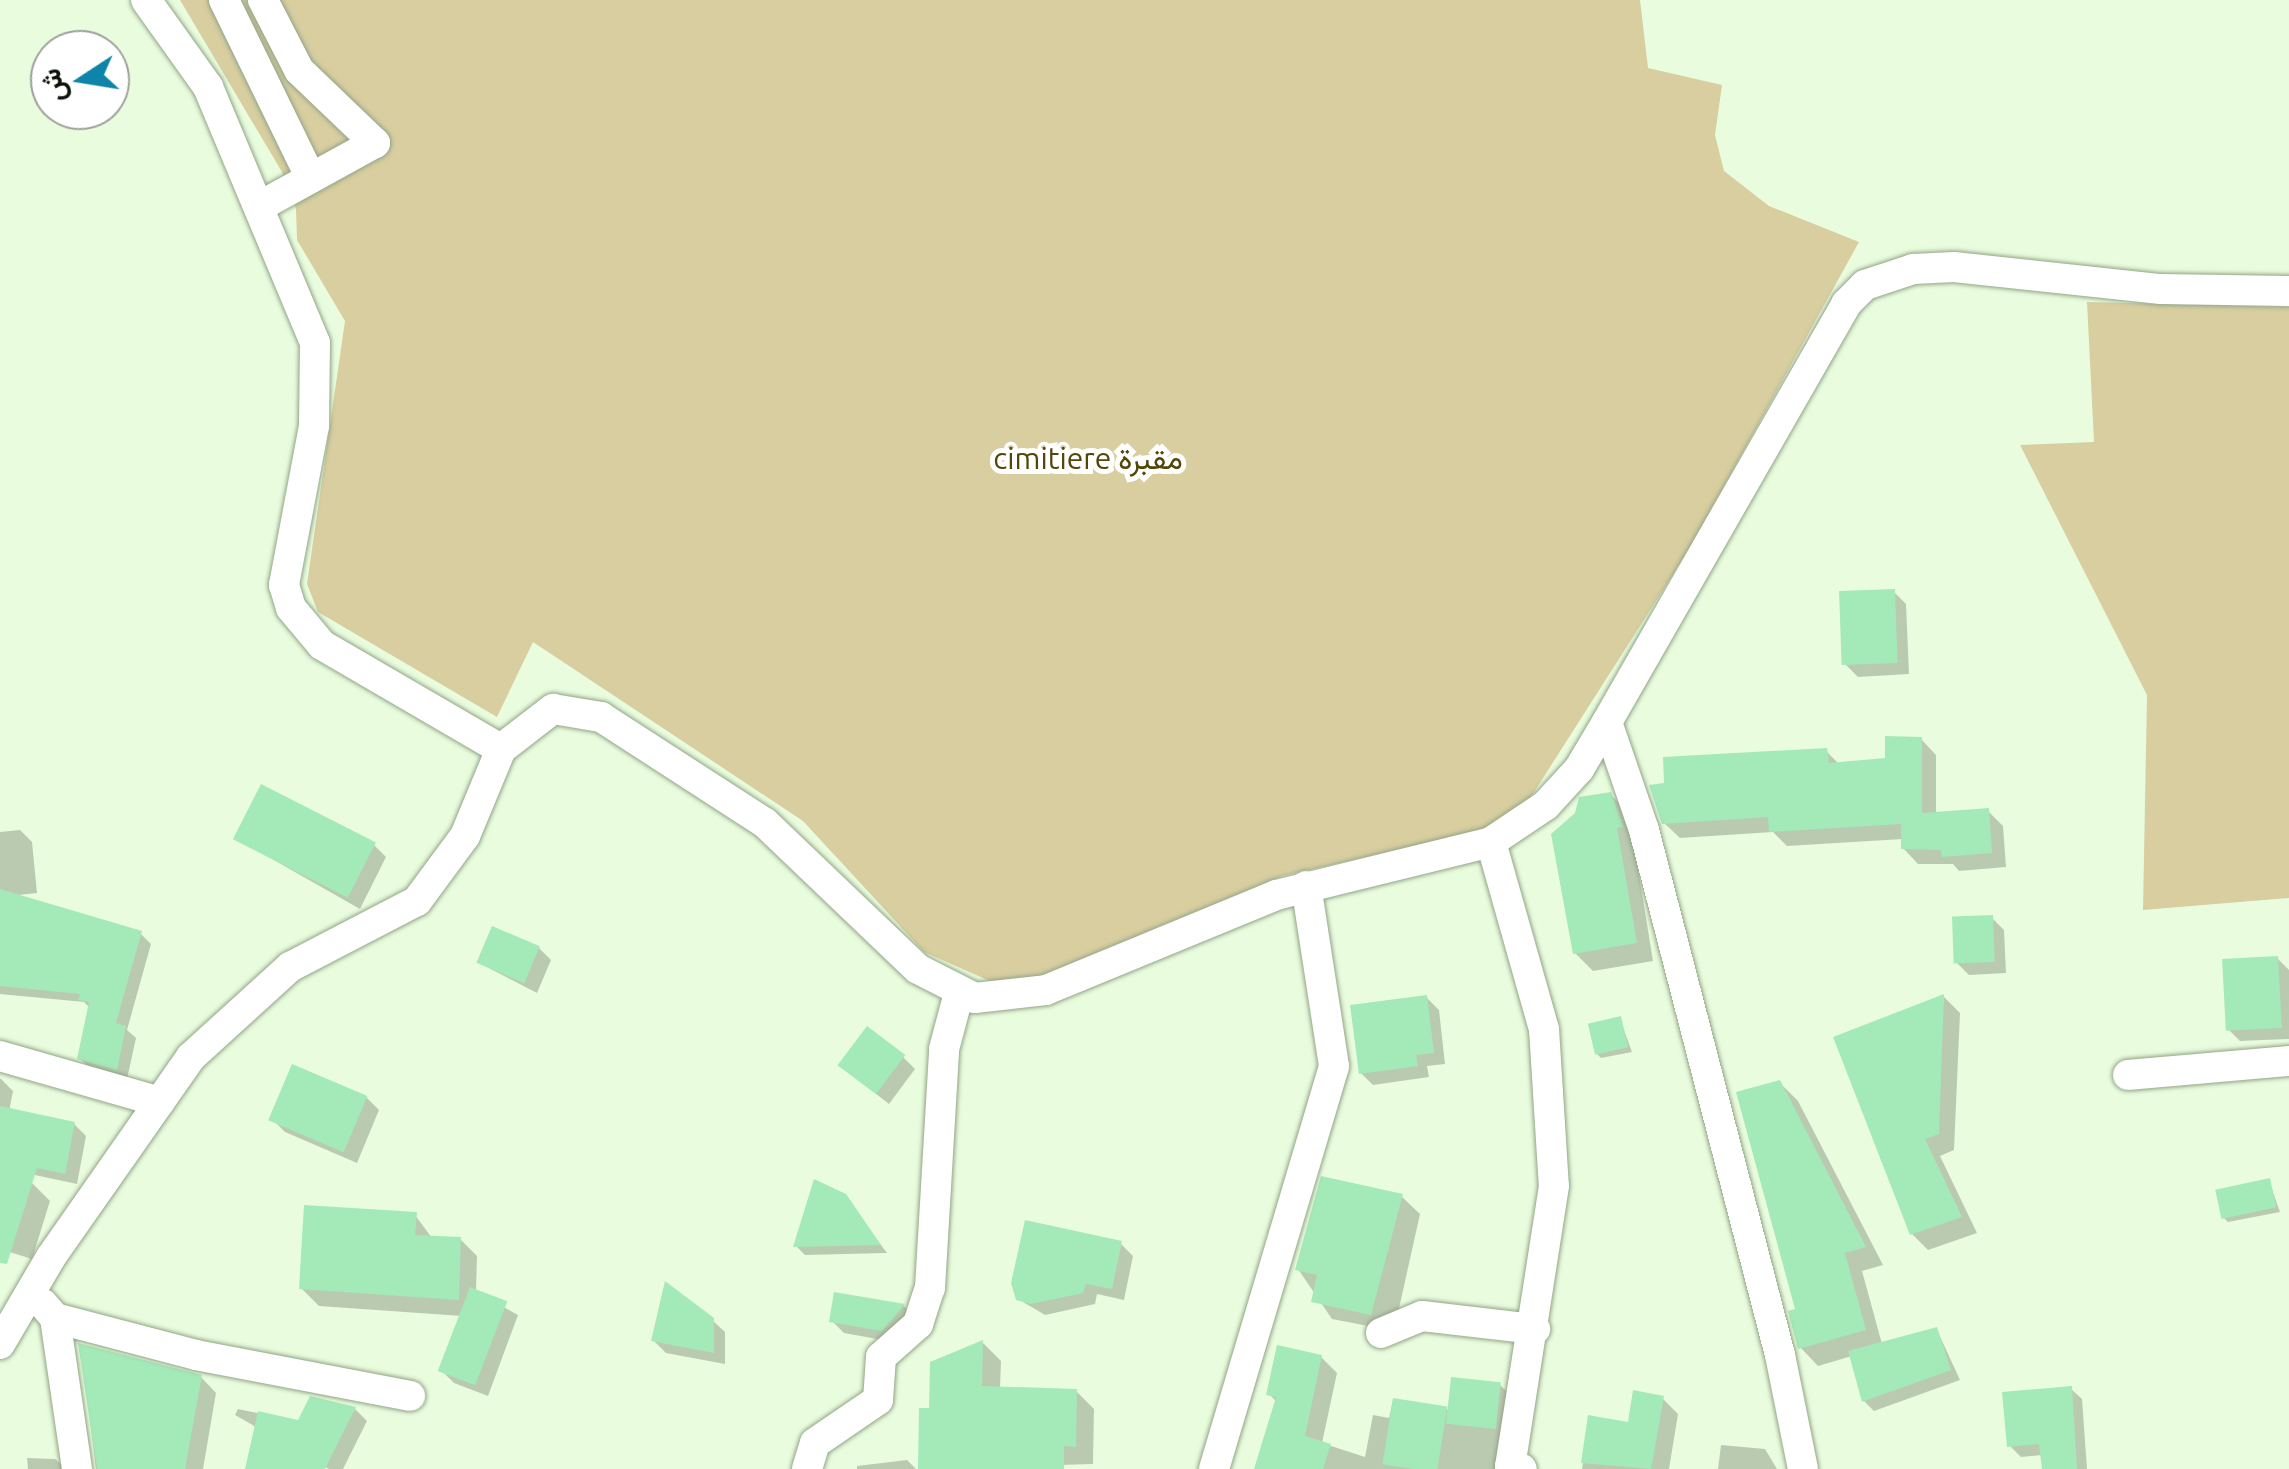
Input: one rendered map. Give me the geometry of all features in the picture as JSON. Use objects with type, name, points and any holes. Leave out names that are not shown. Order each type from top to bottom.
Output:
[{"type":"street","points":[[146,0],[208,87],[262,204],[315,344],[314,426],[284,586],[291,608],[322,645],[502,749]]},
{"type":"street","points":[[224,0],[311,178]]},
{"type":"street","points":[[262,204],[375,143],[298,70],[263,0]]},
{"type":"street","points":[[0,1344],[32,1290],[191,1057],[290,967],[417,901],[465,836],[502,749],[554,709],[600,717],[800,850],[918,969],[959,992],[1012,997],[1046,990],[1306,886],[1491,842],[1546,805],[1579,769],[1846,304],[1865,285],[1913,269],[1954,267],[2161,289],[2289,291]]},
{"type":"street","points":[[1607,722],[1644,830],[1780,1355],[1803,1469]]},
{"type":"street","points":[[1491,842],[1544,1028],[1554,1186],[1535,1329],[1510,1466],[1522,1469]]},
{"type":"street","points":[[1214,1469],[1334,1066],[1306,886]]},
{"type":"street","points":[[806,1469],[815,1443],[878,1400],[880,1358],[918,1324],[930,1288],[944,1049],[959,992]]},
{"type":"street","points":[[0,1056],[160,1102]]},
{"type":"street","points":[[2128,1075],[2289,1061]]},
{"type":"street","points":[[32,1290],[55,1318],[76,1469]]},
{"type":"street","points":[[1381,1333],[1422,1316],[1535,1329]]},
{"type":"street","points":[[55,1318],[196,1354],[410,1396]]},
{"type":"green space","name":"cimitiere مقبرة","points":[[180,0],[1640,0],[1648,68],[1722,85],[1715,135],[1724,171],[1769,206],[1859,242],[1691,546],[1529,800],[1487,829],[1282,876],[1008,989],[924,952],[803,821],[533,642],[497,717],[318,612],[307,584],[345,321],[297,240],[296,209],[282,172]]},
{"type":"green space","points":[[2087,302],[2289,307],[2289,898],[2143,910],[2147,695],[2020,445],[2094,442]]},
{"type":"building","points":[[1895,589],[1898,663],[1842,665],[1839,591]]},
{"type":"building","points":[[1885,736],[1922,737],[1922,813],[1989,808],[1992,853],[1942,857],[1941,850],[1901,849],[1901,824],[1769,832],[1768,817],[1662,824],[1649,785],[1664,783],[1663,757],[1827,748],[1829,763],[1885,758]]},
{"type":"building","points":[[261,784],[376,843],[348,898],[233,839]]},
{"type":"building","points":[[1611,792],[1623,827],[1617,828],[1637,943],[1573,954],[1551,834],[1575,813],[1579,797]]},
{"type":"building","points":[[0,889],[142,931],[116,1023],[126,1026],[117,1070],[77,1059],[89,1002],[78,1000],[80,994],[0,986]]},
{"type":"building","points":[[1993,915],[1995,962],[1954,963],[1952,916]]},
{"type":"building","points":[[492,926],[540,946],[524,983],[476,963]]},
{"type":"building","points":[[2278,956],[2282,1028],[2226,1031],[2222,959]]},
{"type":"building","points":[[1944,994],[1939,1134],[1925,1139],[1962,1217],[1910,1235],[1833,1037]]},
{"type":"building","points":[[1427,995],[1434,1053],[1416,1055],[1418,1066],[1359,1074],[1350,1005]]},
{"type":"building","points":[[1621,1016],[1628,1047],[1595,1055],[1588,1024]]},
{"type":"building","points":[[867,1026],[905,1055],[876,1094],[838,1065]]},
{"type":"building","points":[[292,1064],[367,1096],[344,1152],[268,1120]]},
{"type":"building","points":[[1780,1080],[1866,1247],[1845,1253],[1866,1330],[1798,1349],[1788,1311],[1795,1309],[1736,1092]]},
{"type":"building","points":[[0,1106],[75,1122],[65,1174],[37,1168],[7,1264],[0,1263]]},
{"type":"building","points":[[1321,1176],[1403,1194],[1371,1315],[1311,1302],[1317,1275],[1295,1270]]},
{"type":"building","points":[[2270,1178],[2276,1207],[2221,1219],[2215,1190]]},
{"type":"building","points":[[814,1179],[846,1194],[881,1245],[793,1247]]},
{"type":"building","points":[[304,1205],[417,1212],[415,1235],[461,1237],[459,1300],[299,1289]]},
{"type":"building","points":[[1025,1220],[1122,1241],[1112,1289],[1086,1284],[1083,1293],[1031,1304],[1016,1300],[1011,1283]]},
{"type":"building","points":[[665,1281],[714,1318],[714,1353],[651,1341]]},
{"type":"building","points":[[470,1287],[507,1301],[475,1385],[438,1371]]},
{"type":"building","points":[[834,1292],[905,1304],[882,1331],[829,1322]]},
{"type":"building","points":[[1937,1327],[1951,1370],[1862,1402],[1848,1351]]},
{"type":"building","points":[[983,1340],[982,1386],[1077,1389],[1076,1447],[1064,1446],[1064,1469],[918,1469],[919,1408],[929,1408],[930,1362]]},
{"type":"building","points":[[78,1343],[202,1375],[185,1469],[97,1469]]},
{"type":"building","points":[[1277,1345],[1322,1355],[1305,1436],[1331,1444],[1323,1469],[1254,1469],[1276,1397],[1266,1395]]},
{"type":"building","points":[[1451,1377],[1501,1382],[1496,1429],[1446,1424]]},
{"type":"building","points":[[2072,1386],[2077,1469],[2042,1469],[2039,1444],[2007,1447],[2002,1392]]},
{"type":"building","points":[[1633,1390],[1664,1396],[1651,1469],[1581,1463],[1588,1415],[1628,1422]]},
{"type":"building","points":[[310,1396],[356,1407],[325,1469],[245,1469],[258,1411],[298,1420]]},
{"type":"building","points":[[1393,1398],[1447,1407],[1437,1469],[1383,1464]]}]
